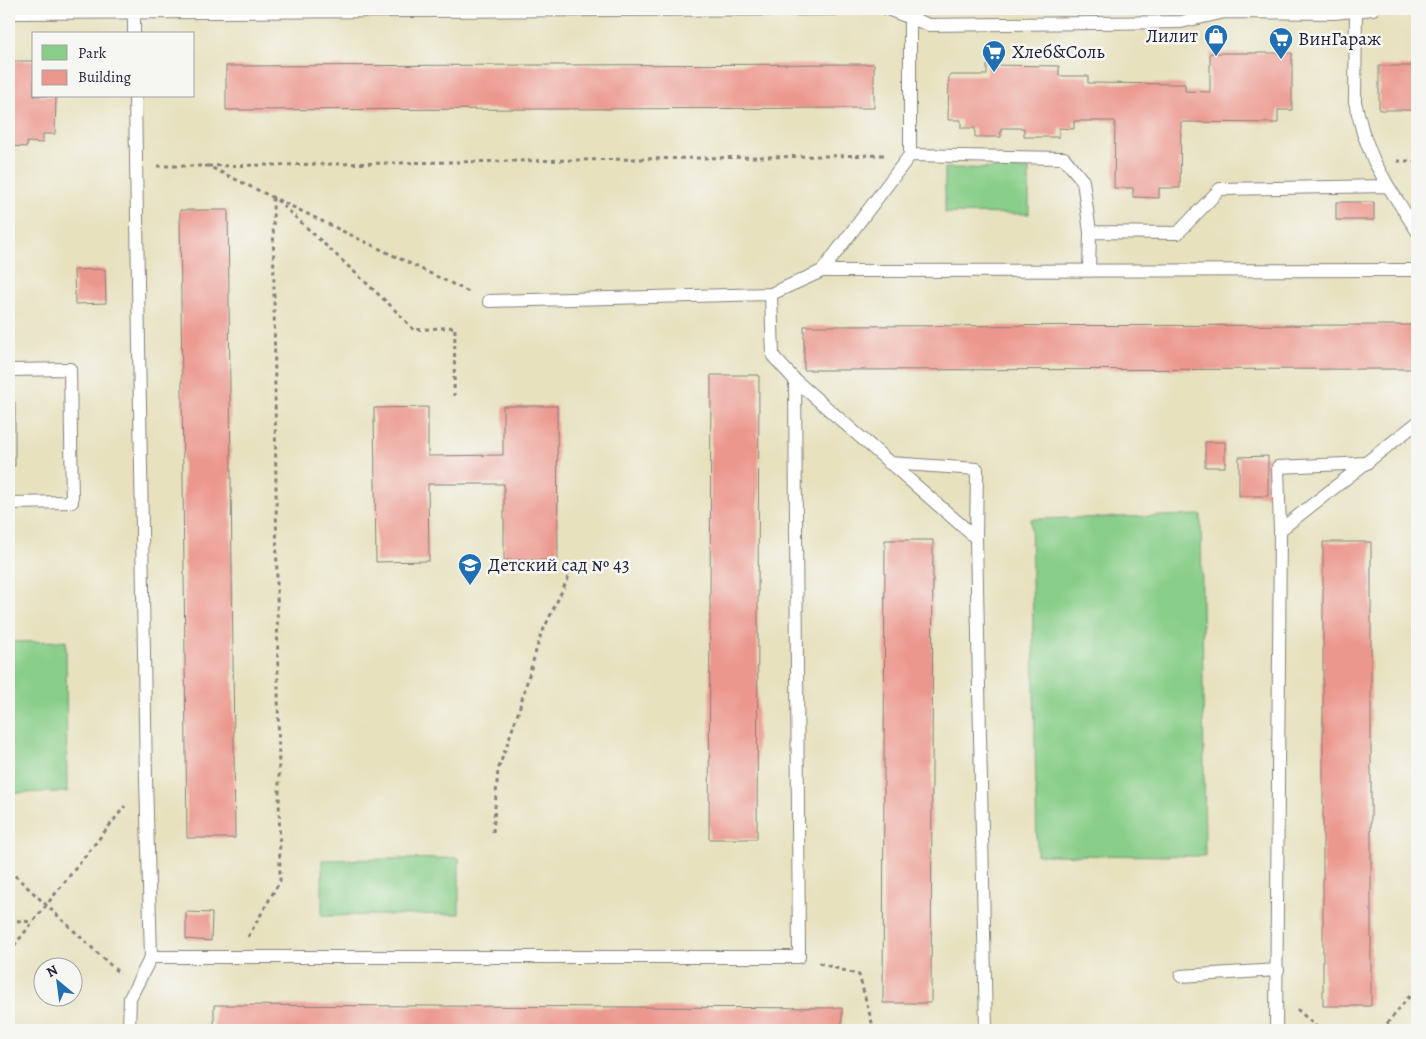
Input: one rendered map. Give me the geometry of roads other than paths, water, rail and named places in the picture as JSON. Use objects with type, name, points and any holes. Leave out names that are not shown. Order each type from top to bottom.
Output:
[{"type":"lane","points":[[9,12],[837,9]]},
{"type":"lane","points":[[888,9],[910,13],[929,25],[1181,22],[1225,12],[1334,13],[1373,9]]},
{"type":"lane","points":[[1356,10],[1355,102],[1363,133],[1370,152],[1388,186],[1417,231]]},
{"type":"lane","points":[[134,11],[134,32]]},
{"type":"lane","points":[[822,271],[910,155],[910,13]]},
{"type":"lane","points":[[129,1030],[130,998],[151,957],[146,779],[135,98]]},
{"type":"lane","points":[[910,155],[1064,158],[1084,181],[1090,232],[1089,271]]},
{"type":"lane","points":[[1090,232],[1178,233],[1220,190],[1388,186]]},
{"type":"lane","points":[[489,301],[771,294],[822,271],[1417,270]]},
{"type":"lane","points":[[771,294],[772,356],[794,380],[976,538]]},
{"type":"lane","points":[[9,370],[70,369],[72,502],[9,503]]},
{"type":"lane","points":[[151,957],[799,957],[794,380]]},
{"type":"lane","points":[[1280,530],[1417,423]]},
{"type":"lane","points":[[890,463],[977,469],[976,538],[986,1030]]},
{"type":"lane","points":[[1276,1030],[1278,970],[1280,530],[1278,467],[1368,463]]},
{"type":"lane","points":[[1181,976],[1278,970]]},
{"type":"place","name":"Лилит","points":[[1216,57]]},
{"type":"place","name":"ВинГараж","points":[[1281,60]]},
{"type":"place","name":"Хлеб&Соль","points":[[994,73]]},
{"type":"place","name":"Детский сад № 43","points":[[470,586]]}]
